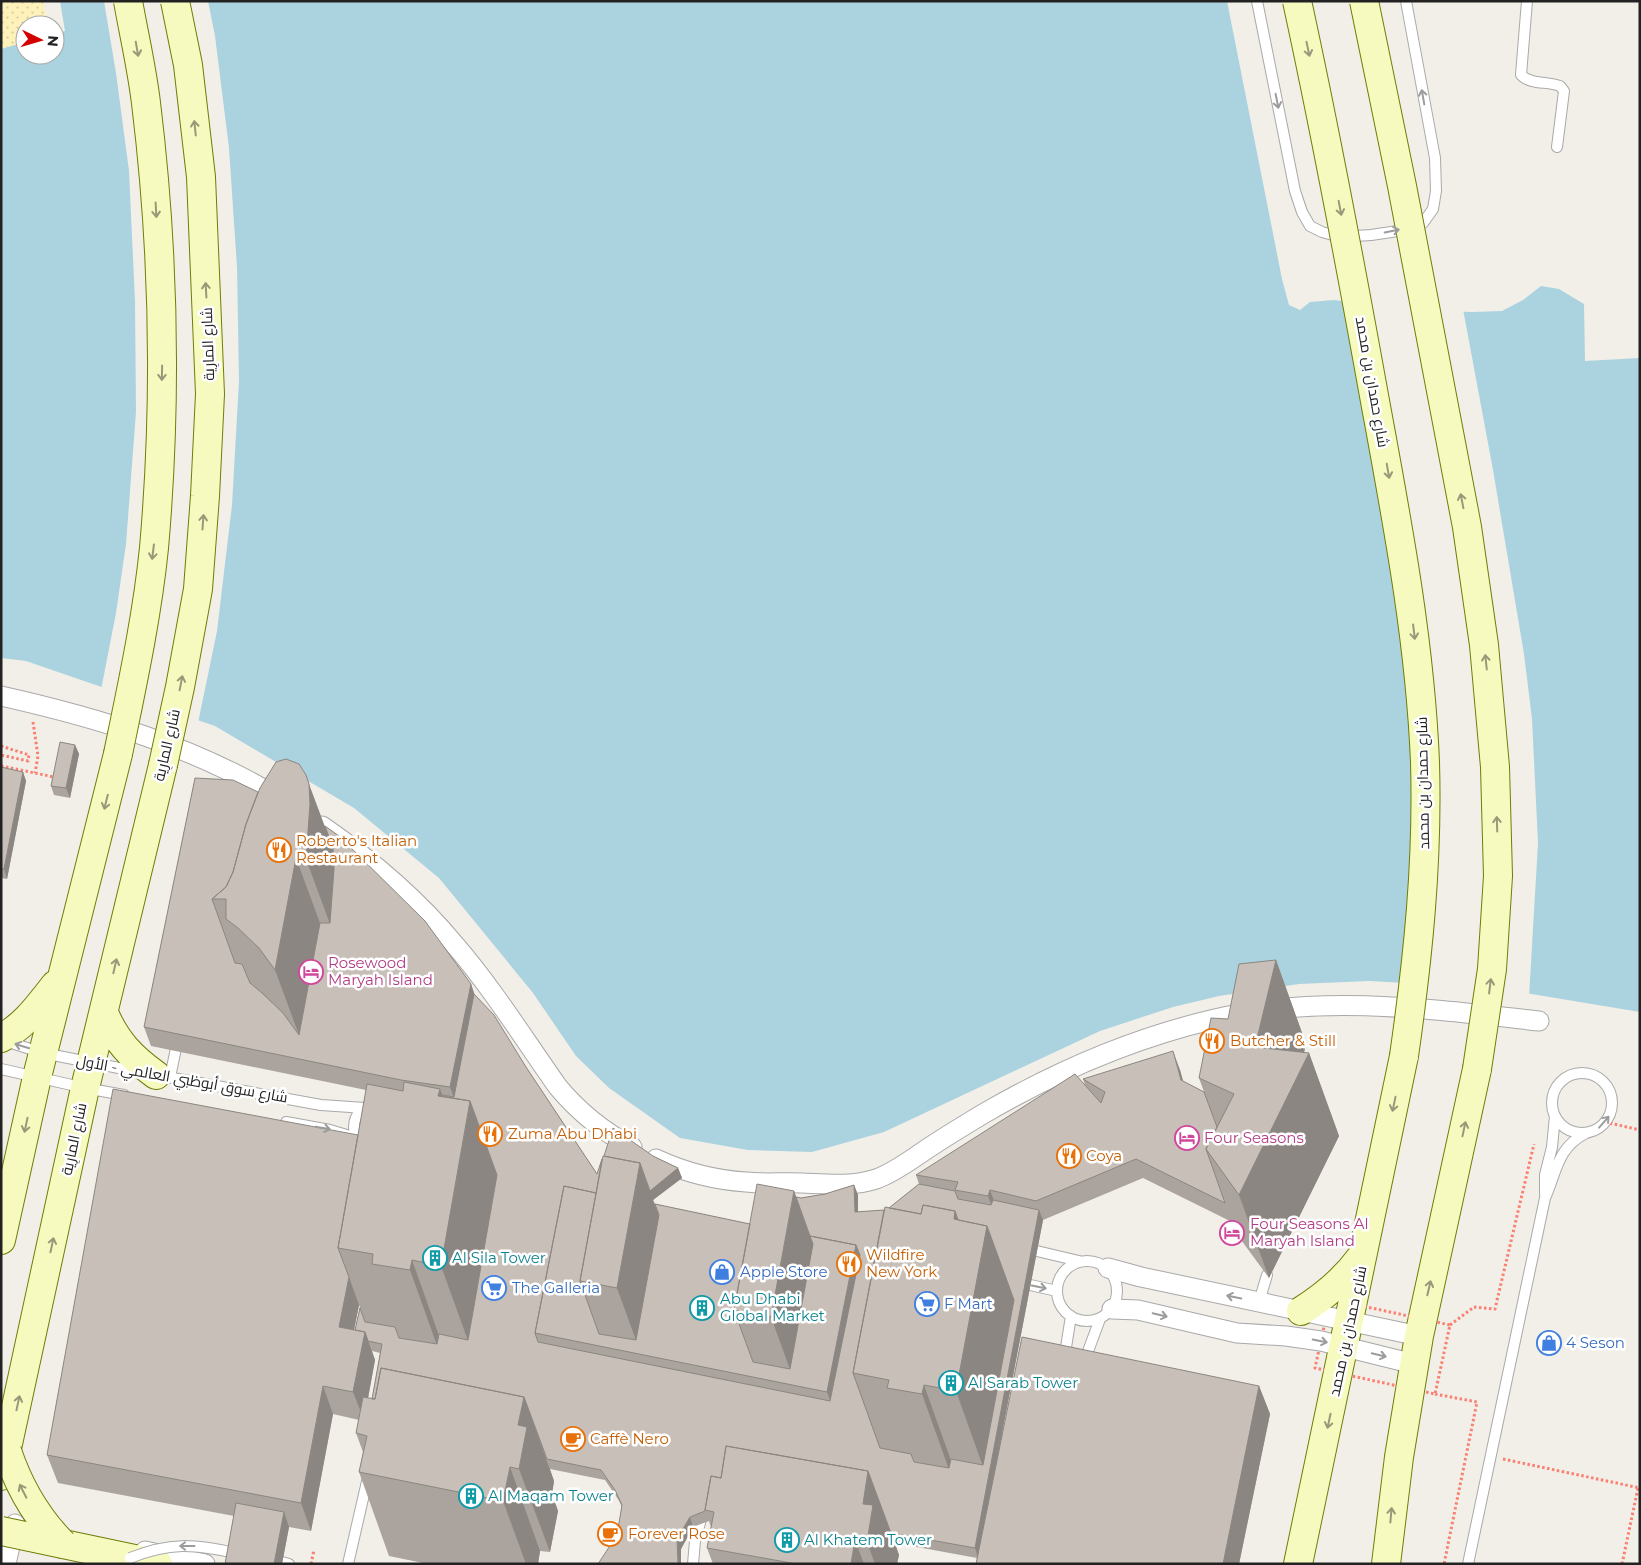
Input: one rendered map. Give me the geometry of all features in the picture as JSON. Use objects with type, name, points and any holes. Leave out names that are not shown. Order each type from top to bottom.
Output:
[{"type":"main road","points":[[1,1240],[40,1065],[118,754],[132,685],[154,549],[161,414],[160,282],[154,171],[146,100],[128,1]]},
{"type":"main road","name":"شارع المارِية","points":[[4,1463],[88,1076],[180,687],[198,589],[210,394],[201,177],[188,65],[175,1]]},
{"type":"main road","name":"شارع حمدان بن محمد","points":[[1297,1],[1350,260],[1406,567],[1418,665],[1425,764],[1424,869],[1416,974],[1404,1056],[1298,1564]]},
{"type":"main road","points":[[1364,1],[1404,196],[1467,527],[1490,705],[1498,829],[1496,922],[1486,1018],[1477,1069],[1419,1336],[1392,1505],[1386,1564]]},
{"type":"main road","points":[[1,1039],[33,1014],[62,976]]},
{"type":"main road","points":[[104,1013],[122,1046],[135,1059],[163,1076]]},
{"type":"main road","points":[[1302,1311],[1330,1292],[1364,1254]]},
{"type":"main road","points":[[4,1463],[13,1470],[30,1504],[45,1525],[63,1544]]},
{"type":"main road","points":[[6,1525],[63,1544],[158,1564]]},
{"type":"street","points":[[1,696],[111,724],[170,744],[227,770],[270,792],[294,807]]},
{"type":"street","points":[[310,817],[350,845],[387,876],[455,944],[485,982],[558,1086],[581,1111],[626,1144],[647,1155],[677,1168],[719,1179],[746,1182],[845,1185],[875,1179],[900,1167],[1019,1093],[1067,1069],[1144,1039],[1215,1019],[1281,1007],[1354,1004],[1539,1021]]},
{"type":"street","points":[[1108,1268],[1135,1276],[1302,1311],[1347,1334],[1414,1364]]},
{"type":"street","points":[[1106,1314],[1138,1310],[1219,1330],[1303,1338],[1347,1334],[1419,1336]]},
{"type":"street","points":[[6,1564],[6,1525],[204,1564]]},
{"type":"lane","points":[[1257,1],[1295,191],[1302,212],[1310,226],[1322,232],[1340,237],[1371,235],[1423,223],[1433,209],[1436,191],[1435,158],[1406,1]]},
{"type":"lane","points":[[1527,1],[1521,75],[1526,80],[1560,86],[1564,91],[1557,147]]},
{"type":"lane","points":[[163,1076],[180,1030]]},
{"type":"lane","name":"شارع سوق أبوظبي العالمي - الأول","points":[[1,1039],[40,1065],[88,1076],[163,1076],[321,1105],[365,1108],[372,1105],[387,1106],[398,1117],[401,1141],[376,1154],[359,1141],[337,1131],[278,1121]]},
{"type":"lane","name":"شارع سوق أبوظبي العالمي - الأول","points":[[1,1069],[40,1065],[88,1076],[135,1097]]},
{"type":"lane","points":[[1468,1564],[1545,1198],[1563,1151],[1577,1137],[1593,1131],[1605,1122],[1612,1108],[1610,1092],[1601,1080],[1586,1074],[1571,1076],[1559,1085],[1553,1100],[1555,1116],[1552,1147],[1544,1182],[1545,1198]]},
{"type":"lane","points":[[359,1155],[356,1120],[359,1113],[365,1108]]},
{"type":"lane","points":[[1555,1116],[1564,1127],[1578,1133],[1586,1133]]},
{"type":"lane","name":"شارع سوق أبوظبي العالمي - الأول","points":[[398,1117],[412,1119]]},
{"type":"lane","points":[[1015,1246],[1080,1261]]},
{"type":"lane","points":[[1080,1375],[1106,1314],[1116,1301],[1118,1292],[1114,1275],[1099,1262],[1090,1260],[1080,1261],[1070,1265],[1058,1281],[1058,1301],[1063,1310],[1080,1320],[1090,1321],[1106,1314]]},
{"type":"lane","points":[[1259,1302],[1267,1275]]},
{"type":"lane","points":[[1009,1281],[1057,1291]]},
{"type":"lane","points":[[1062,1371],[1071,1316]]},
{"type":"lane","points":[[348,1564],[371,1465]]},
{"type":"lane","points":[[693,1564],[695,1541],[707,1504]]},
{"type":"lane","points":[[130,1558],[148,1551],[185,1545],[235,1553]]},
{"type":"path","points":[[35,773],[38,756],[32,724],[36,704]]},
{"type":"path","points":[[1,746],[29,755],[28,761],[1,755]]},
{"type":"path","points":[[1,766],[58,778]]},
{"type":"path","points":[[1605,1122],[1640,1130]]},
{"type":"path","points":[[1450,1325],[1474,1306],[1494,1309],[1534,1144]]},
{"type":"path","points":[[1434,1394],[1477,1402],[1444,1564]]},
{"type":"path","points":[[1491,1456],[1639,1488],[1622,1564]]},
{"type":"path","points":[[311,1564],[314,1550]]},
{"type":"sand","points":[[1,1],[43,1],[46,15],[15,15],[15,45],[1,49]]},
{"type":"water","points":[[60,1],[1227,1],[1282,279],[1289,305],[1300,310],[1310,302],[1334,300],[1408,310],[1502,311],[1523,300],[1541,286],[1559,289],[1584,304],[1585,361],[1640,358],[1640,1012],[1513,991],[1442,985],[1369,981],[1299,984],[1219,996],[1173,1007],[1100,1031],[884,1132],[812,1152],[748,1150],[680,1138],[609,1088],[576,1056],[533,993],[439,878],[354,808],[215,726],[26,661],[1,658],[1,49],[15,45],[15,65],[65,65],[65,15],[62,15]]},
{"type":"pier","points":[[104,1],[208,1],[215,36],[229,148],[237,267],[239,381],[232,505],[217,631],[198,723],[101,690],[116,613],[126,544],[136,412],[135,301],[129,171]]},
{"type":"pier","points":[[1343,299],[1408,307],[1463,309],[1493,470],[1524,654],[1532,719],[1538,843],[1529,997],[1442,987],[1404,986],[1415,860],[1412,736],[1398,612],[1379,489]]},
{"type":"building","points":[[60,742],[75,745],[66,788],[51,786]]},
{"type":"building","points":[[286,759],[299,764],[306,775],[309,784],[310,804],[306,859],[296,858],[275,970],[259,948],[226,919],[226,899],[212,899],[226,887],[233,872],[246,824],[260,788],[276,762]]},
{"type":"building","points":[[1,767],[23,772],[4,869],[1,869]]},
{"type":"building","name":"Rosewood Maryah Island","points":[[195,778],[233,780],[258,792],[246,824],[233,872],[226,887],[212,899],[235,963],[242,964],[250,983],[283,1013],[299,1035],[320,923],[330,923],[334,869],[333,848],[325,826],[339,836],[425,921],[471,984],[450,1087],[401,1080],[144,1027]]},
{"type":"building","points":[[1276,960],[1255,1047],[1309,1053],[1239,1195],[1206,1149],[1234,1094],[1199,1078],[1211,1018],[1228,1019],[1239,964]]},
{"type":"building","points":[[474,994],[494,1015],[597,1174],[602,1159],[596,1193],[564,1186],[535,1333],[538,1342],[830,1401],[860,1255],[856,1245],[810,1236],[796,1197],[801,1198],[825,1194],[854,1185],[855,1212],[884,1210],[853,1373],[880,1448],[911,1454],[914,1462],[949,1468],[951,1459],[983,1465],[1014,1300],[987,1226],[958,1220],[955,1211],[923,1205],[921,1214],[889,1208],[919,1184],[955,1191],[958,1199],[991,1205],[993,1200],[1039,1210],[975,1548],[891,1533],[868,1471],[726,1446],[721,1478],[711,1476],[705,1511],[690,1517],[677,1539],[678,1564],[598,1564],[617,1535],[622,1505],[615,1490],[601,1470],[547,1459],[524,1397],[381,1368],[375,1399],[372,1399],[382,1344],[368,1341],[365,1332],[355,1330],[360,1308],[365,1322],[395,1327],[399,1338],[437,1344],[439,1334],[468,1340],[497,1175],[470,1101],[442,1095],[454,1097]]},
{"type":"building","points":[[1173,1051],[1181,1080],[1204,1092],[1217,1127],[1206,1149],[1225,1203],[1136,1159],[1036,1201],[990,1190],[988,1196],[955,1190],[958,1182],[916,1175],[1075,1074],[1101,1103],[1105,1092],[1083,1079]]},
{"type":"building","points":[[404,1082],[440,1089],[438,1096],[470,1101],[441,1266],[412,1260],[410,1270],[372,1264],[373,1254],[338,1248],[367,1084],[403,1091]]},
{"type":"building","points":[[113,1089],[358,1135],[338,1248],[349,1277],[339,1327],[365,1332],[353,1392],[323,1386],[301,1503],[47,1455]]},
{"type":"building","points":[[613,1128],[653,1156],[678,1168],[650,1191],[640,1163],[604,1156]]},
{"type":"building","points":[[603,1156],[640,1163],[617,1288],[580,1281]]},
{"type":"building","points":[[757,1184],[794,1191],[771,1317],[734,1310]]},
{"type":"building","points":[[564,1186],[596,1193],[580,1281],[599,1334],[636,1340],[659,1215],[655,1204],[750,1224],[734,1310],[753,1362],[790,1369],[813,1244],[810,1236],[856,1245],[827,1392],[535,1333]]},
{"type":"building","points":[[923,1205],[955,1211],[954,1219],[987,1226],[956,1391],[924,1385],[922,1394],[887,1388],[889,1380],[853,1373],[885,1207],[921,1214]]},
{"type":"building","points":[[1022,1337],[1259,1386],[1223,1564],[976,1564]]},
{"type":"building","points":[[381,1368],[524,1397],[518,1425],[527,1427],[519,1469],[510,1467],[503,1501],[359,1472],[367,1436],[356,1433],[363,1397],[375,1399]]},
{"type":"building","points":[[726,1446],[868,1471],[863,1504],[873,1505],[867,1542],[855,1540],[851,1564],[797,1564],[707,1548],[714,1512],[705,1510],[711,1476],[721,1478]]},
{"type":"building","points":[[236,1503],[284,1512],[274,1564],[225,1564]]},
{"type":"place","name":"Roberto's Italian Restaurant","points":[[279,850]]},
{"type":"place","name":"Rosewood Maryah Island","points":[[311,972]]},
{"type":"place","name":"Butcher & Still","points":[[1212,1041]]},
{"type":"place","name":"Zuma Abu Dhabi","points":[[490,1134]]},
{"type":"place","name":"Four Seasons","points":[[1187,1138]]},
{"type":"place","name":"Coya","points":[[1069,1156]]},
{"type":"place","name":"Four Seasons Al Maryah Island","points":[[1232,1233]]},
{"type":"place","name":"Al Sila Tower","points":[[435,1258]]},
{"type":"place","name":"Wildfire New York","points":[[849,1264]]},
{"type":"place","name":"Apple Store","points":[[722,1272]]},
{"type":"place","name":"The Galleria","points":[[494,1288]]},
{"type":"place","name":"F Mart","points":[[927,1304]]},
{"type":"place","name":"Abu Dhabi Global Market","points":[[702,1308]]},
{"type":"place","name":"4 Seson","points":[[1549,1343]]},
{"type":"place","name":"Al Sarab Tower","points":[[951,1383]]},
{"type":"place","name":"Caffè Nero","points":[[573,1439]]},
{"type":"place","name":"Al Maqam Tower","points":[[471,1496]]},
{"type":"place","name":"Forever Rose","points":[[610,1534]]},
{"type":"place","name":"Al Khatem Tower","points":[[787,1540]]}]
